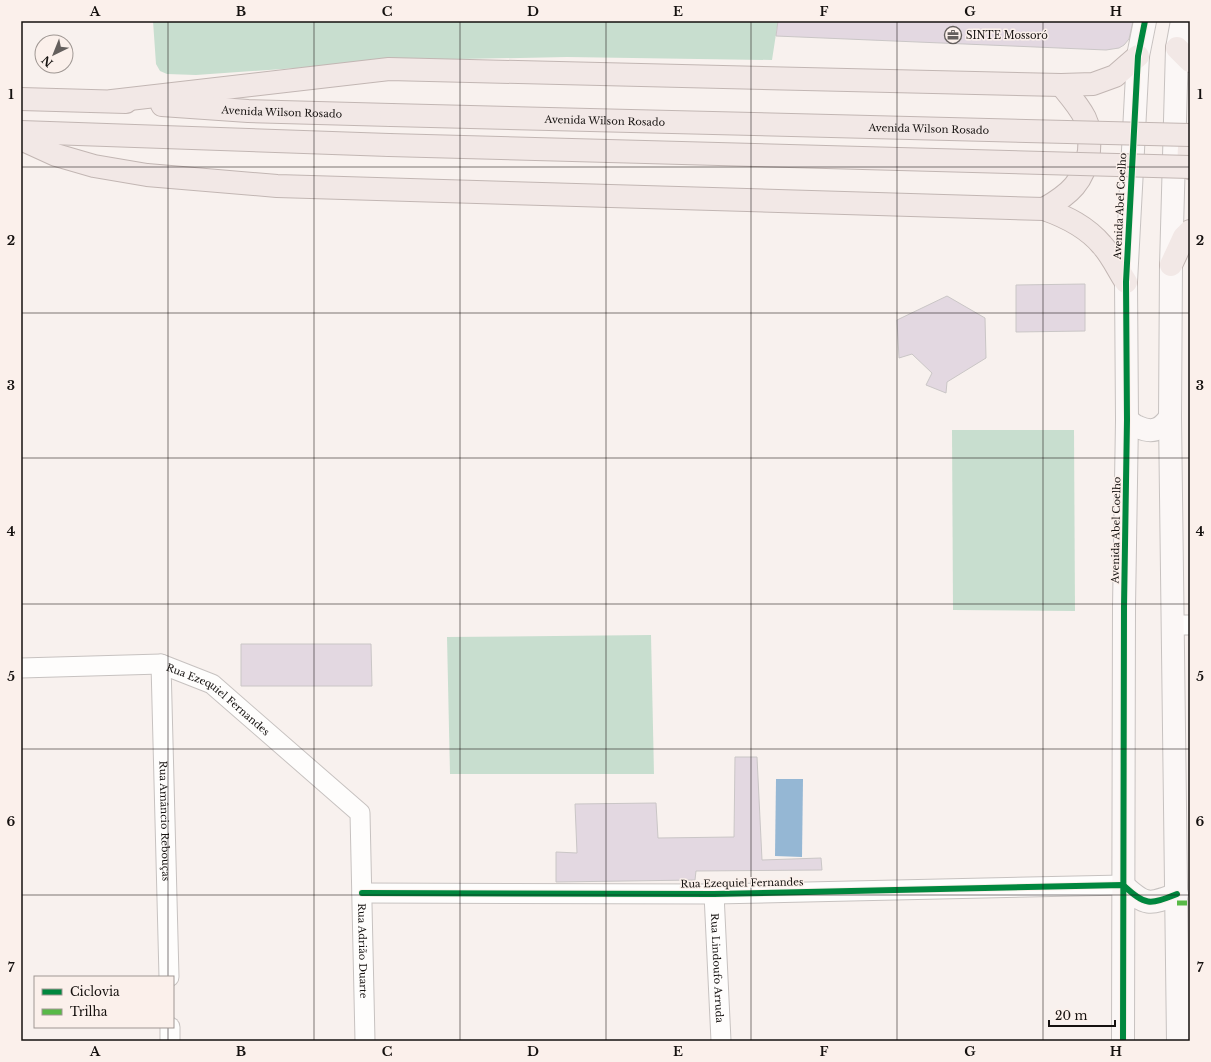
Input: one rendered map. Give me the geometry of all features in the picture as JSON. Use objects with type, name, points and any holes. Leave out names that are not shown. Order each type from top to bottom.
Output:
[{"type":"highway","points":[[112,101],[389,68],[1061,85],[1093,84],[1115,76],[1138,56]]},
{"type":"highway","points":[[1044,209],[1071,191],[1087,164],[1089,131],[1086,119],[1077,104],[1061,85]]},
{"type":"highway","name":"Avenida Wilson Rosado","points":[[21,99],[112,101],[248,111],[1190,137]]},
{"type":"highway","points":[[21,132],[389,145],[1190,167],[1188,148],[1190,137]]},
{"type":"highway","points":[[21,139],[56,155],[94,166],[146,175],[277,186],[1044,209],[1063,215],[1089,233],[1102,245],[1126,282]]},
{"type":"highway","points":[[1171,265],[1184,237],[1190,231]]},
{"type":"street","name":"Avenida Abel Coelho","points":[[1123,1041],[1124,607],[1127,420],[1126,282],[1138,56],[1145,21]]},
{"type":"street","points":[[1178,1041],[1177,894],[1181,625],[1170,417],[1171,265],[1183,55],[1182,21]]},
{"type":"street","points":[[1127,420],[1138,427],[1153,430],[1165,425],[1170,417]]},
{"type":"street","name":"Rua Ezequiel Fernandes","points":[[21,668],[161,664],[212,684],[360,813]]},
{"type":"street","name":"Rua Amâncio Rebouças","points":[[161,664],[169,976]]},
{"type":"street","name":"Rua Adrião Duarte","points":[[360,813],[365,1041]]},
{"type":"street","points":[[1123,885],[1133,894],[1150,902],[1159,901],[1177,894]]},
{"type":"street","name":"Rua Ezequiel Fernandes","points":[[362,894],[714,894],[1123,885]]},
{"type":"street","name":"Rua Lindoufo Arruda","points":[[714,894],[720,1041]]},
{"type":"street","points":[[170,1028],[170,1041]]},
{"type":"green space","points":[[153,21],[778,21],[772,60],[567,57],[411,60],[196,75],[167,74],[160,71],[156,64]]},
{"type":"green space","points":[[952,430],[1074,430],[1075,611],[953,610]]},
{"type":"green space","points":[[651,635],[654,774],[450,774],[447,637]]},
{"type":"water","points":[[776,779],[803,779],[802,857],[775,856]]},
{"type":"building","name":"SINTE Mossoró","points":[[778,21],[1133,21],[1129,39],[1124,45],[1119,48],[1106,50],[776,36]]},
{"type":"building","points":[[1085,284],[1085,331],[1016,332],[1016,285]]},
{"type":"building","points":[[947,296],[985,318],[986,358],[947,382],[946,393],[926,385],[932,373],[912,354],[899,358],[897,320]]},
{"type":"building","points":[[241,644],[371,644],[372,686],[241,686]]},
{"type":"building","points":[[735,757],[757,757],[762,860],[821,858],[822,870],[696,871],[695,880],[556,882],[556,852],[577,853],[575,804],[656,803],[658,838],[734,837]]},
{"type":"marked path","points":[[1177,903],[1190,903]]},
{"type":"cycle path","points":[[1123,1041],[1124,607],[1127,420],[1126,282],[1138,56],[1145,21]]},
{"type":"cycle path","points":[[362,893],[714,894],[1123,885],[1137,897],[1148,902],[1154,902],[1177,894]]},
{"type":"place","name":"SINTE Mossoró","points":[[953,35]]}]
